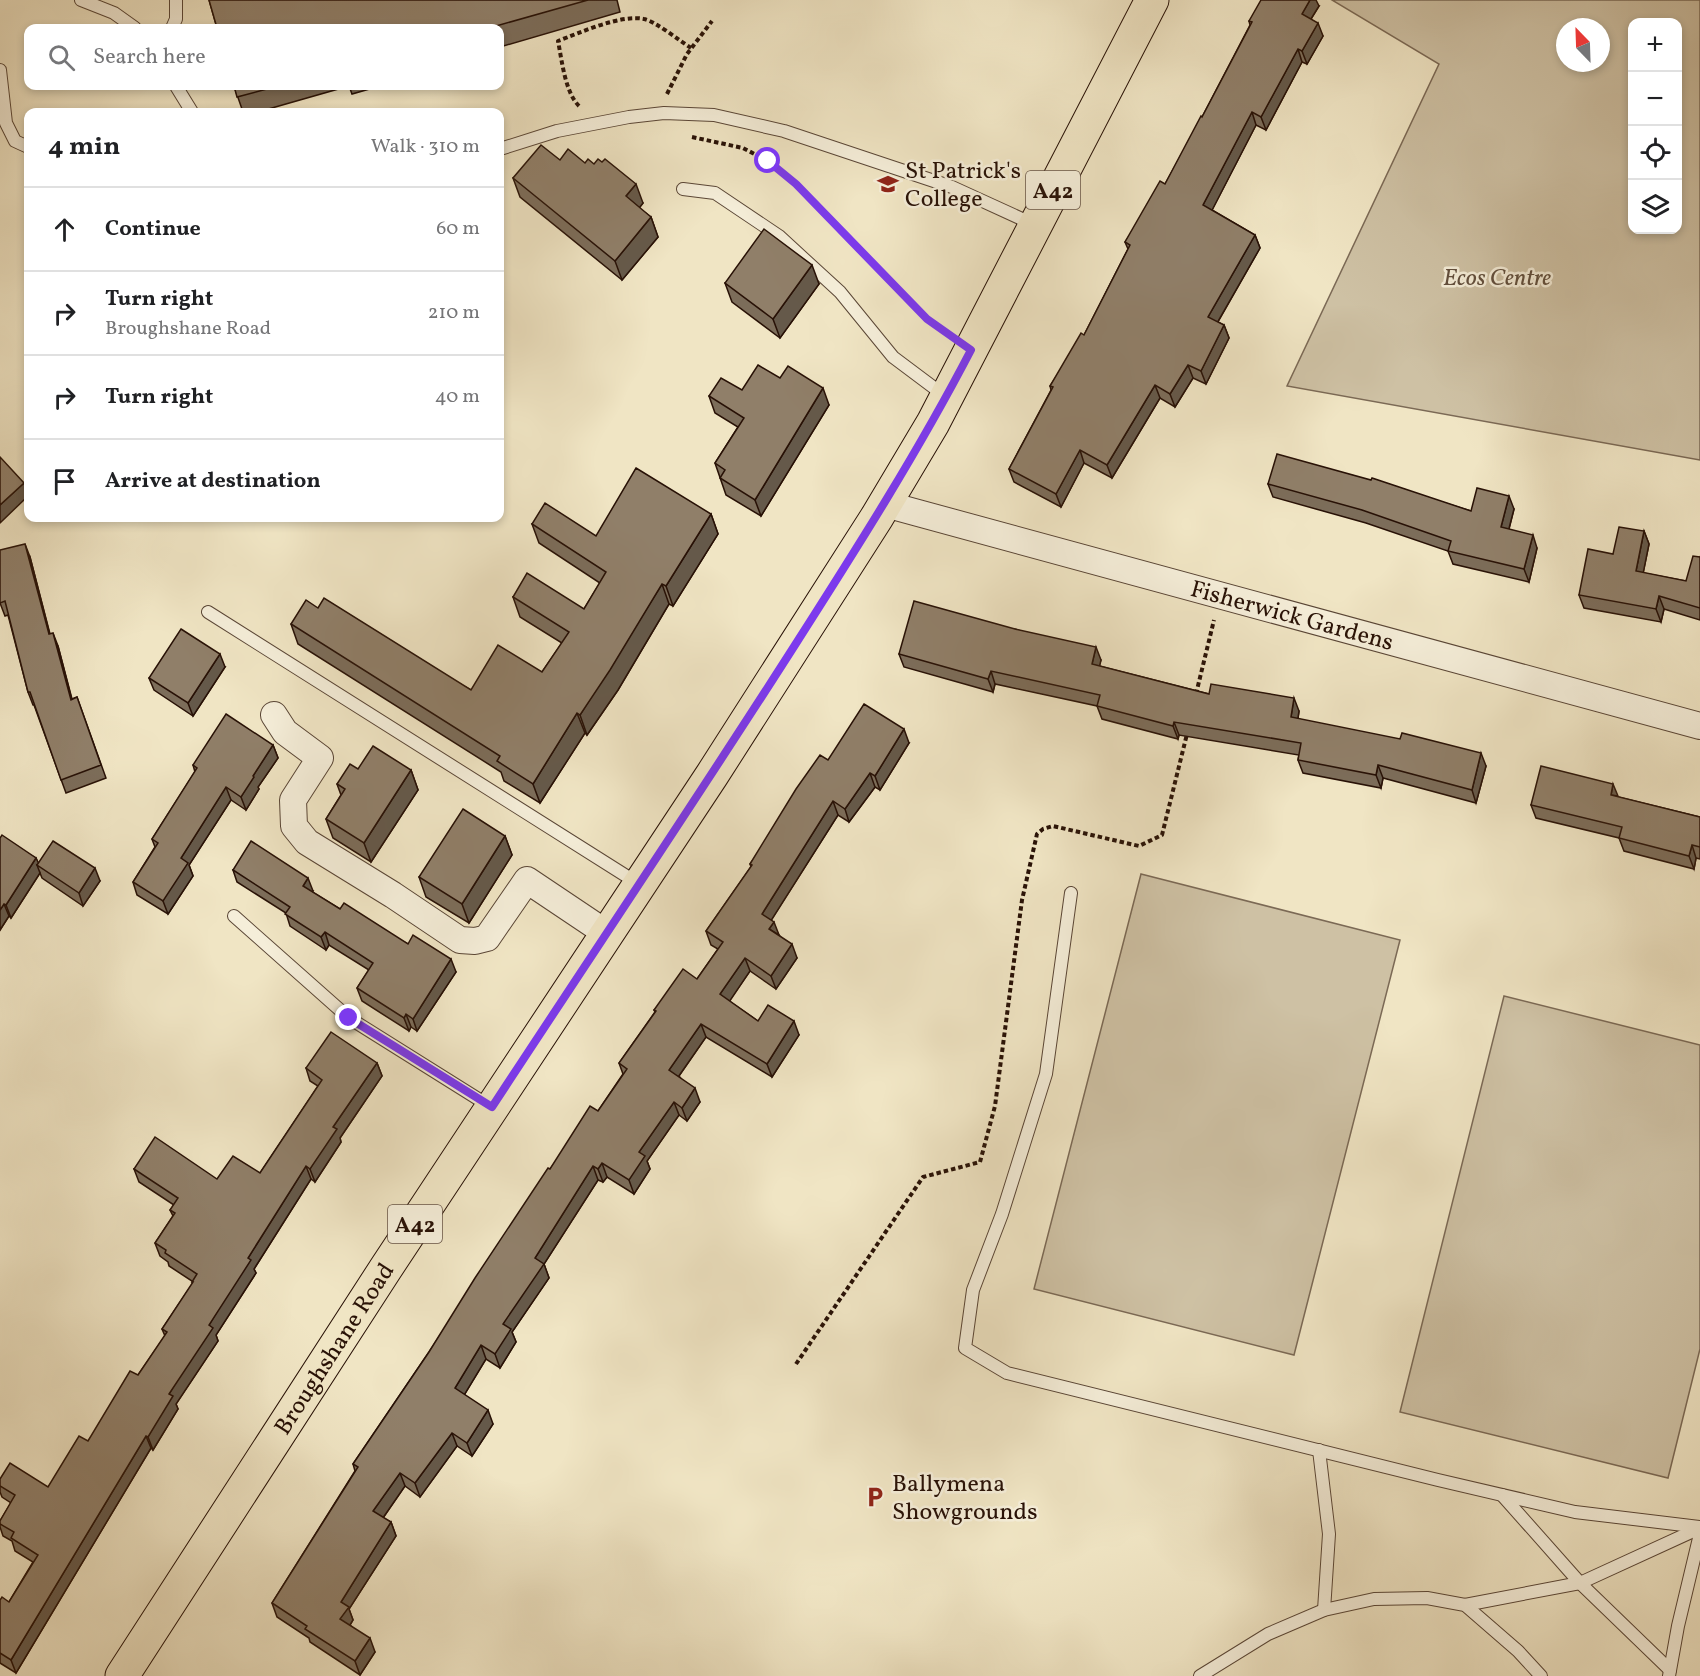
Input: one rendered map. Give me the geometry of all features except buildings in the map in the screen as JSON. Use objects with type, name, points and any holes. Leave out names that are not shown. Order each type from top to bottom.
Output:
[{"type":"main road","name":"Broughshane Road","points":[[122,1676],[386,1268],[712,775],[885,504],[971,350],[1152,0]]},
{"type":"street","name":"Fisherwick Gardens","points":[[885,504],[1700,726]]},
{"type":"street","points":[[274,715],[285,732],[320,758],[293,800],[294,826],[307,842],[460,940],[475,941],[488,938],[527,880],[606,933]]},
{"type":"lane","points":[[81,0],[114,13],[129,24]]},
{"type":"lane","points":[[174,24],[176,0]]},
{"type":"lane","points":[[0,70],[6,123],[15,141],[24,145]]},
{"type":"lane","points":[[178,90],[190,108]]},
{"type":"lane","points":[[504,148],[558,131],[629,117],[664,113],[714,115],[784,131],[909,172],[952,187],[1035,225]]},
{"type":"lane","points":[[683,189],[715,194],[778,236],[840,292],[893,357],[946,397]]},
{"type":"lane","points":[[208,612],[640,885]]},
{"type":"lane","points":[[1071,893],[1046,1074],[1002,1214],[973,1290],[965,1348],[1007,1373],[1502,1495],[1575,1512],[1700,1527]]},
{"type":"lane","points":[[234,916],[349,1018],[492,1107]]},
{"type":"lane","points":[[1319,1450],[1329,1534],[1328,1582],[1324,1610]]},
{"type":"lane","points":[[1502,1495],[1580,1583],[1669,1673]]},
{"type":"lane","points":[[1200,1676],[1268,1634],[1324,1610],[1374,1599],[1427,1598],[1466,1605],[1580,1583],[1700,1527]]},
{"type":"lane","points":[[1669,1673],[1700,1534]]},
{"type":"lane","points":[[1466,1605],[1518,1651],[1541,1676]]},
{"type":"path","points":[[586,105],[577,106],[566,78],[558,41],[634,18],[646,19],[692,48]]},
{"type":"path","points":[[743,148],[768,161],[796,184],[927,319],[971,350]]},
{"type":"path","points":[[1195,698],[1220,596]]},
{"type":"path","points":[[796,1364],[923,1177],[980,1162],[995,1106],[1023,900],[1037,834],[1053,826],[1139,846],[1162,835],[1187,732]]},
{"type":"green space","name":"Ecos Centre","points":[[1332,0],[1700,0],[1700,460],[1287,386],[1439,64]]},
{"type":"green space","points":[[1141,874],[1400,940],[1294,1355],[1034,1289]]},
{"type":"green space","points":[[1504,996],[1700,1045],[1700,1349],[1668,1478],[1400,1412]]},
{"type":"place","name":"St Patrick's College","points":[[888,184]]},
{"type":"place","name":"Ballymena Showgrounds","points":[[875,1497]]},
{"type":"route","points":[[349,1018],[492,1107],[712,775],[877,517],[933,423],[971,350],[927,319],[796,184],[768,161]]}]
